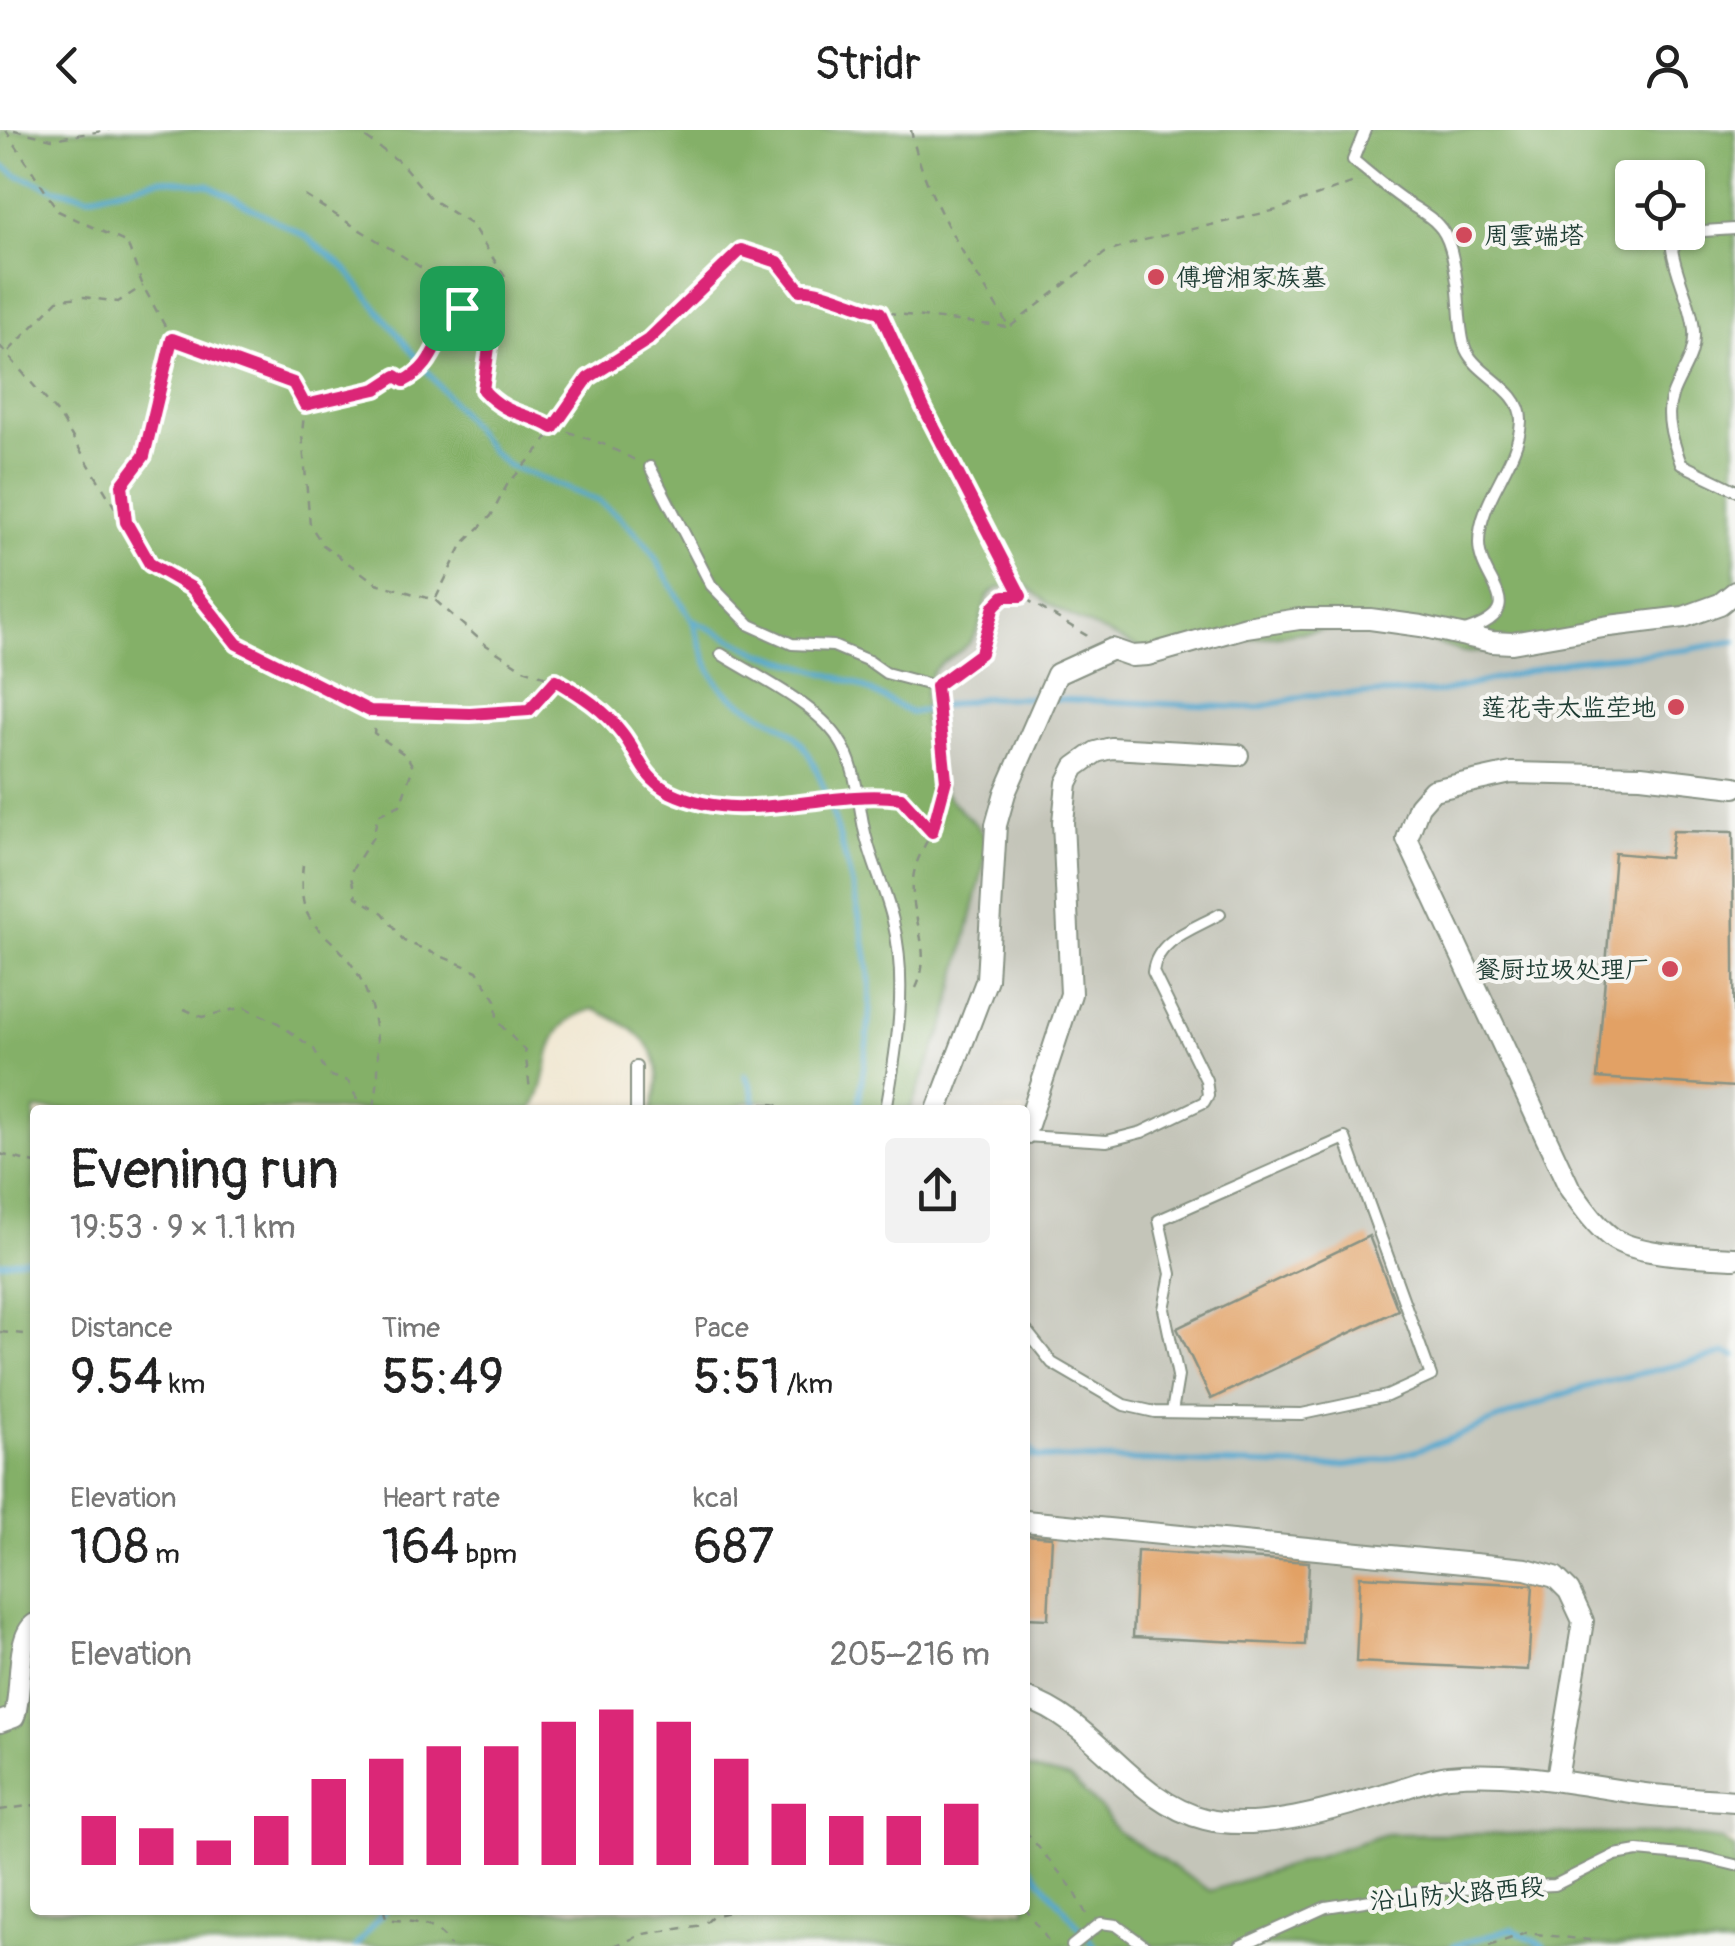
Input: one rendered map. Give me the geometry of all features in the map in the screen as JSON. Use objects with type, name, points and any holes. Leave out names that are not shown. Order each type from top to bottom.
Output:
[{"type":"street","points":[[939,1105],[987,979],[996,825],[1005,792],[1058,674],[1112,650],[1148,656],[1246,627],[1299,619],[1370,619],[1512,643],[1703,612],[1735,592]]},
{"type":"street","points":[[1030,1120],[1072,994],[1062,822],[1067,784],[1076,767],[1096,752],[1111,748],[1238,755]]},
{"type":"street","points":[[1735,787],[1641,776],[1511,773],[1434,790],[1418,806],[1408,839],[1570,1189],[1590,1216],[1608,1236],[1632,1248],[1735,1258]]},
{"type":"street","points":[[1030,1521],[1526,1569],[1555,1577],[1569,1590],[1583,1621],[1557,1780]]},
{"type":"street","points":[[0,1722],[14,1718],[19,1705],[25,1634],[30,1629]]},
{"type":"street","points":[[1030,1700],[1045,1704],[1088,1736],[1138,1782],[1177,1809],[1207,1820],[1292,1818],[1443,1776],[1490,1773],[1639,1794],[1735,1801]]},
{"type":"lane","points":[[1365,130],[1353,160],[1440,226],[1452,255],[1465,348],[1480,368],[1512,396],[1522,418],[1479,537],[1480,560],[1500,591],[1502,603],[1495,616],[1478,627],[1455,634]]},
{"type":"lane","points":[[1705,231],[1735,229]]},
{"type":"lane","points":[[1672,250],[1694,329],[1694,352],[1670,399],[1670,431],[1682,464],[1735,490]]},
{"type":"lane","points":[[650,467],[711,584],[750,625],[792,644],[833,646],[886,673],[936,691]]},
{"type":"lane","points":[[721,654],[798,703],[839,740],[859,796],[869,849],[899,952],[900,1008],[887,1105]]},
{"type":"lane","points":[[1030,1135],[1107,1141],[1142,1132],[1204,1102],[1208,1095],[1206,1080],[1153,972],[1163,945],[1220,914]]},
{"type":"lane","points":[[636,1067],[636,1105]]},
{"type":"lane","points":[[1030,1335],[1052,1363],[1124,1405],[1154,1412],[1302,1414],[1387,1396],[1431,1376],[1345,1138],[1159,1220],[1171,1274],[1164,1309],[1178,1376],[1172,1412]]},
{"type":"lane","name":"沿山防火路西段","points":[[1240,1946],[1326,1907],[1435,1890],[1555,1885],[1626,1853],[1702,1856],[1735,1864]]},
{"type":"lane","points":[[1074,1944],[1101,1923],[1116,1926],[1145,1946]]},
{"type":"path","points":[[6,130],[58,211],[127,244],[143,286],[172,339],[293,383],[305,405],[302,434],[310,525],[322,545],[376,583],[435,600],[486,646],[594,703],[624,734],[642,771],[670,792],[718,806],[781,808],[859,796],[901,798],[932,832]]},
{"type":"path","points":[[14,130],[52,139],[109,130]]},
{"type":"path","points":[[305,405],[376,389],[396,376],[404,381],[418,374],[438,346],[445,323],[504,277],[472,225],[431,199],[401,163],[355,130]]},
{"type":"path","points":[[911,130],[918,162],[936,206],[1009,327]]},
{"type":"path","points":[[435,600],[462,545],[491,516],[506,485],[528,463],[588,378],[648,340],[741,250],[778,262],[800,290],[814,289],[880,312],[1009,327],[1105,253],[1140,241],[1277,210],[1372,175]]},
{"type":"path","points":[[305,196],[425,270],[436,287],[473,317],[490,340],[483,390],[500,408],[603,444],[650,467]]},
{"type":"path","points":[[8,352],[59,299],[84,296],[118,302],[143,286]]},
{"type":"path","points":[[880,312],[932,424],[1021,596]]},
{"type":"path","points":[[126,522],[122,485],[144,456],[172,339]]},
{"type":"path","points":[[0,346],[59,415],[150,564],[192,588],[237,644],[370,711],[470,714],[529,710],[556,680]]},
{"type":"path","points":[[900,1008],[918,985],[924,968],[913,876],[932,832],[946,780],[936,691],[981,653],[994,606],[1004,596],[1021,596],[1112,650]]},
{"type":"path","points":[[377,711],[374,733],[406,756],[413,767],[400,804],[378,814],[373,837],[350,874],[356,897],[384,913],[404,941],[478,971],[496,1000],[497,1021],[525,1051],[530,1090]]},
{"type":"path","points":[[303,866],[300,894],[305,913],[358,973],[372,1011],[378,1076],[374,1105]]},
{"type":"path","points":[[184,1009],[202,1016],[244,1008],[278,1023],[314,1049],[328,1074],[348,1082],[360,1105]]},
{"type":"path","points":[[0,1154],[30,1162]]},
{"type":"path","points":[[0,1332],[30,1335]]},
{"type":"path","points":[[0,1810],[30,1806]]},
{"type":"path","points":[[1030,1837],[1074,1890],[1092,1927]]},
{"type":"path","points":[[385,1915],[386,1919],[428,1924],[443,1932],[450,1946]]},
{"type":"path","points":[[614,1946],[644,1934],[703,1924],[716,1915]]},
{"type":"path","points":[[1030,1915],[1052,1946]]},
{"type":"path","points":[[1490,1946],[1526,1932],[1589,1940],[1593,1946]]},
{"type":"shaded area","points":[[1021,582],[1047,603],[1245,639],[1328,629],[1405,633],[1735,599],[1735,1841],[1676,1834],[1386,1834],[1210,1891],[1117,1831],[1070,1779],[1030,1769],[1030,1105],[912,1105],[938,1045],[986,866],[983,830],[949,799],[935,774],[925,717],[925,689],[935,670],[972,641],[986,599],[999,585]]},
{"type":"green space","points":[[0,130],[1735,130],[1735,599],[1519,649],[1463,652],[1405,633],[1328,629],[1245,639],[1163,659],[1047,603],[1022,582],[994,590],[988,596],[971,641],[934,670],[925,698],[926,734],[941,785],[989,844],[946,1021],[912,1105],[777,1105],[764,1101],[741,1105],[652,1105],[658,1073],[648,1046],[626,1025],[594,1009],[575,1017],[555,1038],[534,1105],[30,1105],[30,1915],[1030,1915],[1030,1769],[1070,1779],[1117,1831],[1210,1891],[1386,1834],[1676,1834],[1722,1840],[1735,1849],[1735,1946],[0,1946]]},
{"type":"building","name":"餐厨垃圾处理厂","points":[[1673,831],[1733,832],[1735,1087],[1597,1078],[1615,853],[1669,858]]},
{"type":"building","points":[[1369,1236],[1398,1310],[1211,1399],[1177,1328]]},
{"type":"building","points":[[1030,1535],[1052,1537],[1048,1619],[1030,1618]]},
{"type":"building","points":[[1137,1551],[1309,1562],[1305,1645],[1133,1637]]},
{"type":"building","points":[[1360,1576],[1533,1585],[1528,1670],[1356,1662]]},
{"type":"waterway","points":[[0,164],[55,189],[88,196],[161,179],[208,185],[305,236],[345,268],[491,451],[507,465],[598,501],[620,517],[648,546],[692,620],[761,653],[856,683],[911,713],[981,698],[1039,698]]},
{"type":"waterway","points":[[692,620],[709,666],[723,689],[799,740],[822,784],[833,816],[853,887],[869,973],[869,1024],[859,1105]]},
{"type":"waterway","points":[[1055,699],[1256,708],[1309,695],[1442,692],[1574,660],[1685,650],[1735,641]]},
{"type":"waterway","points":[[745,1075],[755,1105]]},
{"type":"waterway","points":[[0,1263],[30,1258]]},
{"type":"waterway","points":[[1030,1457],[1327,1467],[1360,1464],[1424,1448],[1594,1385],[1725,1353],[1735,1356]]},
{"type":"waterway","points":[[1030,1448],[1038,1458]]},
{"type":"waterway","points":[[1030,1867],[1095,1946]]},
{"type":"waterway","points":[[356,1946],[381,1915]]},
{"type":"waterway","points":[[1453,1946],[1512,1929],[1544,1946]]},
{"type":"place","name":"周雲端塔","points":[[1464,235]]},
{"type":"place","name":"傅增湘家族墓","points":[[1156,277]]},
{"type":"place","name":"莲花寺太监茔地","points":[[1676,707]]},
{"type":"place","name":"餐厨垃圾处理厂","points":[[1670,969]]},
{"type":"route","points":[[741,250],[778,262],[800,290],[814,289],[856,307],[880,312],[924,408],[1021,596],[1004,596],[994,606],[981,653],[936,686],[946,780],[932,832],[901,798],[846,796],[781,808],[718,806],[670,792],[642,771],[624,734],[594,703],[556,680],[529,710],[470,714],[370,711],[237,644],[192,588],[150,564],[126,522],[122,485],[144,456],[172,339],[293,383],[305,405],[376,389],[396,376],[404,381],[418,374],[438,346],[445,323],[462,308],[490,340],[483,390],[500,408],[553,428],[588,378],[648,340],[741,250]]}]
